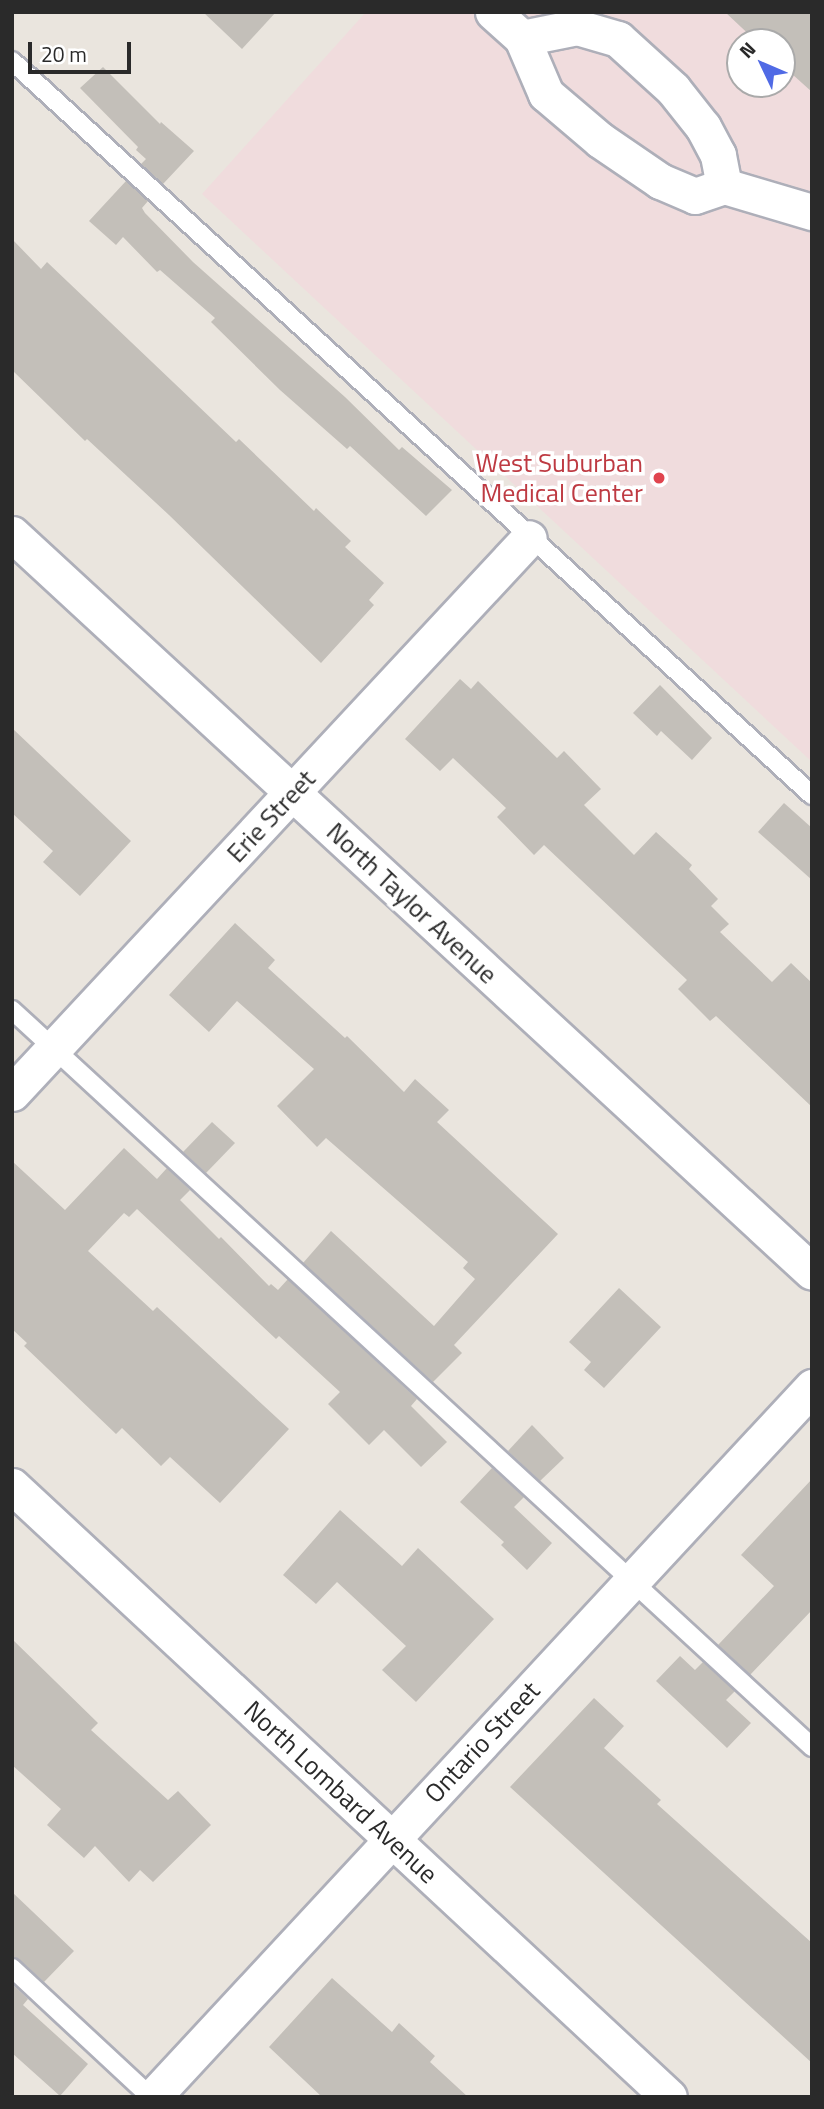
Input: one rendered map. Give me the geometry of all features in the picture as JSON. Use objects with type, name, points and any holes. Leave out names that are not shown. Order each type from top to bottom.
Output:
[{"type":"street","points":[[493,12],[522,38],[546,94],[600,140],[660,181],[695,196],[724,187],[812,212]]},
{"type":"street","points":[[522,38],[577,27],[618,39],[673,89],[703,127],[718,155],[724,187]]},
{"type":"street","name":"North Taylor Avenue","points":[[12,534],[812,1272]]},
{"type":"street","name":"Erie Street","points":[[12,1093],[529,538]]},
{"type":"street","name":"Ontario Street","points":[[152,2097],[812,1387]]},
{"type":"street","name":"North Lombard Avenue","points":[[12,1486],[669,2097]]},
{"type":"lane","points":[[12,61],[812,795]]},
{"type":"lane","points":[[12,1010],[812,1747]]},
{"type":"lane","points":[[12,1968],[152,2097]]},
{"type":"shaded area","name":"West Suburban Medical Center","points":[[366,12],[812,12],[812,762],[202,194]]},
{"type":"building","points":[[203,12],[276,12],[242,49]]},
{"type":"building","points":[[725,12],[812,12],[812,92],[796,78],[796,28],[742,28]]},
{"type":"building","points":[[103,67],[160,124],[161,122],[194,151],[163,184],[141,164],[146,159],[136,150],[138,147],[80,88]]},
{"type":"building","points":[[126,181],[148,201],[142,208],[145,213],[193,262],[345,397],[399,450],[402,447],[452,490],[426,516],[350,446],[347,449],[280,390],[211,322],[215,318],[160,270],[157,272],[123,237],[116,245],[89,221]]},
{"type":"building","points":[[12,239],[41,269],[47,262],[236,442],[239,439],[314,511],[316,508],[351,541],[345,547],[384,583],[369,600],[374,605],[321,663],[169,515],[87,439],[85,441],[12,370]]},
{"type":"building","points":[[460,679],[471,689],[478,681],[557,758],[564,751],[601,789],[584,805],[634,855],[656,832],[692,865],[689,869],[718,899],[711,906],[729,924],[720,932],[772,982],[791,963],[812,983],[812,1107],[716,1016],[710,1021],[678,989],[687,980],[544,845],[534,855],[497,817],[506,808],[453,758],[440,771],[405,739]]},
{"type":"building","points":[[660,685],[712,738],[692,760],[661,731],[657,736],[633,713]]},
{"type":"building","points":[[12,728],[131,841],[80,896],[43,862],[53,851],[12,813]]},
{"type":"building","points":[[784,803],[812,828],[812,880],[758,832]]},
{"type":"building","points":[[235,923],[275,960],[268,968],[345,1038],[347,1036],[404,1092],[415,1079],[449,1110],[437,1122],[558,1234],[454,1345],[462,1353],[433,1382],[303,1263],[331,1231],[434,1326],[475,1279],[463,1268],[468,1262],[326,1138],[317,1147],[277,1106],[314,1069],[237,1001],[209,1032],[169,995]]},
{"type":"building","points":[[212,1122],[235,1143],[206,1173],[183,1152]]},
{"type":"building","points":[[124,1148],[157,1179],[167,1168],[190,1190],[180,1200],[219,1239],[221,1237],[269,1286],[271,1284],[278,1290],[288,1279],[417,1399],[411,1406],[447,1442],[421,1467],[384,1430],[369,1445],[328,1404],[340,1392],[279,1336],[276,1339],[137,1209],[129,1217],[124,1213],[88,1251],[153,1311],[157,1307],[289,1429],[220,1503],[170,1457],[161,1466],[122,1428],[116,1434],[24,1346],[27,1343],[12,1329],[12,1161],[65,1210]]},
{"type":"building","points":[[619,1288],[661,1327],[604,1388],[584,1370],[591,1362],[569,1342]]},
{"type":"building","points":[[532,1425],[564,1458],[540,1481],[508,1451]]},
{"type":"building","points":[[492,1468],[524,1497],[514,1507],[552,1543],[527,1570],[501,1545],[504,1542],[460,1502]]},
{"type":"building","points":[[812,1479],[812,1610],[750,1675],[718,1645],[774,1586],[741,1555]]},
{"type":"building","points":[[340,1510],[402,1566],[418,1548],[494,1619],[416,1702],[382,1670],[406,1646],[337,1582],[316,1604],[283,1575]]},
{"type":"building","points":[[12,1639],[98,1723],[91,1730],[168,1800],[178,1791],[211,1825],[153,1882],[140,1870],[129,1882],[95,1846],[84,1858],[47,1825],[61,1809],[12,1765]]},
{"type":"building","points":[[680,1656],[695,1670],[703,1662],[735,1691],[726,1700],[751,1723],[727,1748],[656,1681]]},
{"type":"building","points":[[594,1698],[624,1726],[604,1748],[661,1800],[657,1804],[812,1943],[812,2063],[510,1787]]},
{"type":"building","points":[[12,1892],[74,1951],[44,1982],[20,1960],[12,1957]]},
{"type":"building","points":[[332,1978],[392,2032],[399,2023],[435,2056],[430,2062],[468,2097],[322,2097],[269,2047]]},
{"type":"building","points":[[12,1984],[28,1999],[23,2005],[88,2064],[60,2096],[12,2053]]},
{"type":"place","name":"West Suburban Medical Center","points":[[659,478]]}]
